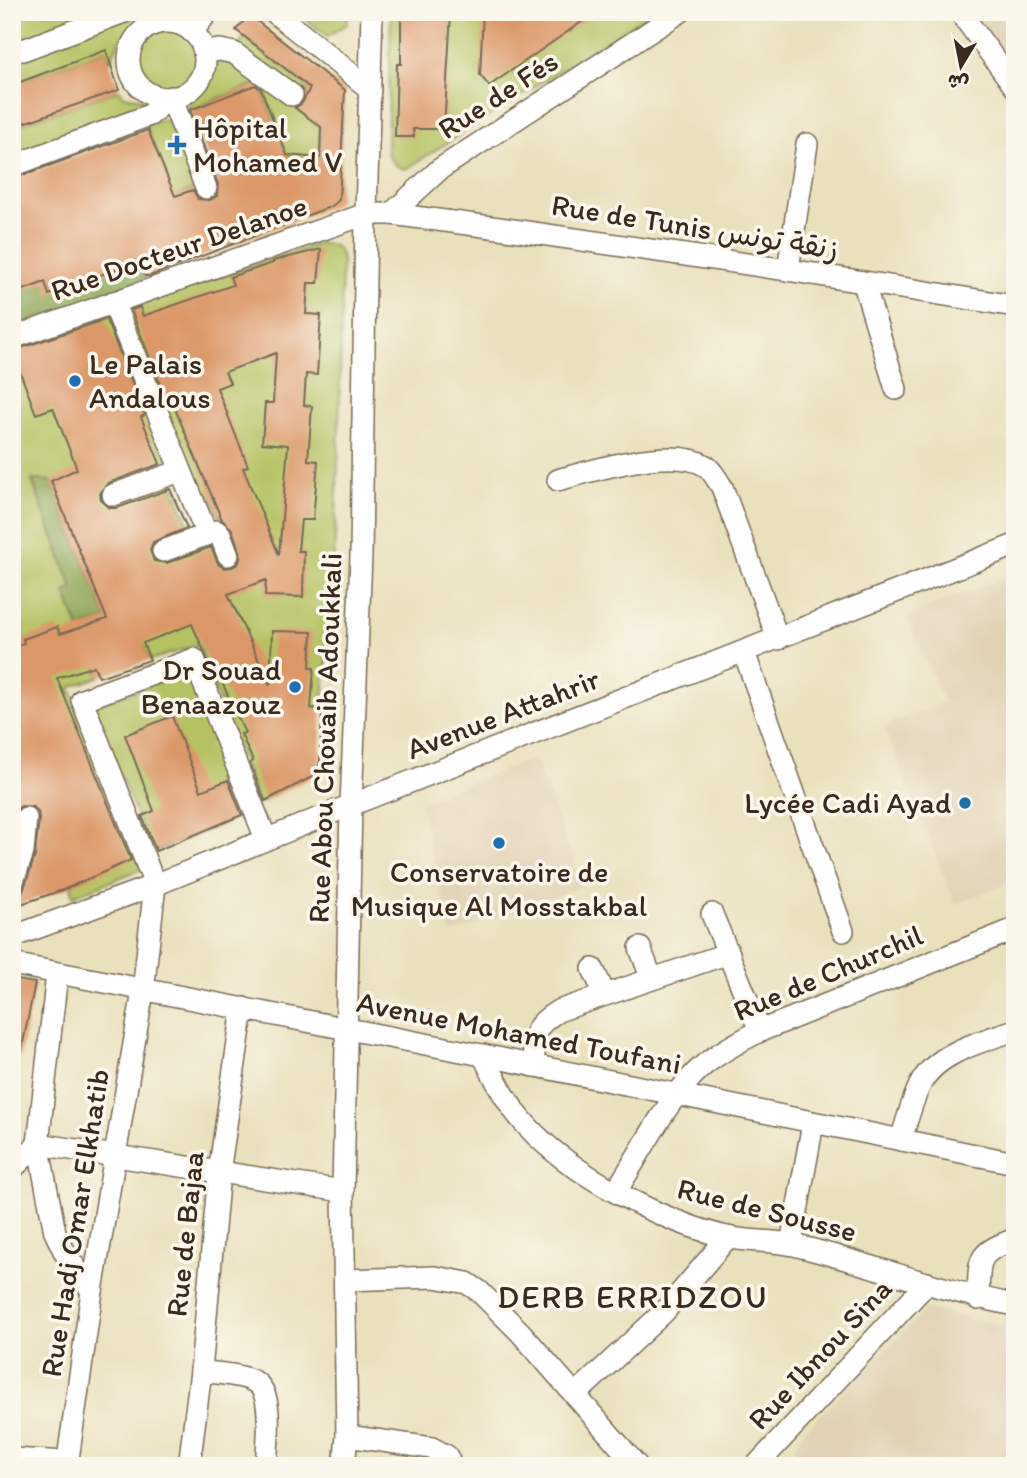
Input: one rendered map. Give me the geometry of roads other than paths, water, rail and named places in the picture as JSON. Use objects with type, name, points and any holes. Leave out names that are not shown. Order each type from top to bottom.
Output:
[{"type":"street","points":[[12,47],[23,50],[124,12]]},
{"type":"street","points":[[192,33],[208,12]]},
{"type":"street","points":[[274,12],[370,89]]},
{"type":"street","name":"Rue Abou Chouaib Adoukkali","points":[[344,1466],[347,1436],[343,1191],[346,1030],[351,805],[361,556],[372,12]]},
{"type":"street","name":"Rue de Fés","points":[[391,214],[440,169],[680,12]]},
{"type":"street","points":[[960,12],[1015,87]]},
{"type":"street","points":[[154,18],[176,23],[192,33],[204,52],[203,72],[197,83],[188,91],[168,97],[152,95],[142,88],[134,78],[129,54],[133,42],[141,32],[154,18]]},
{"type":"street","points":[[204,52],[234,52],[292,95]]},
{"type":"street","points":[[12,166],[150,115],[168,97]]},
{"type":"street","points":[[168,97],[206,188]]},
{"type":"street","points":[[789,270],[807,144]]},
{"type":"street","name":"Rue de Tunis زنقة تونس","points":[[366,214],[391,214],[789,270],[1015,306]]},
{"type":"street","name":"Rue Docteur Delanoe","points":[[12,338],[366,214]]},
{"type":"street","points":[[864,284],[897,389]]},
{"type":"street","points":[[113,302],[207,535]]},
{"type":"street","points":[[558,480],[598,469],[669,458],[693,461],[705,466],[713,472],[722,488],[778,639]]},
{"type":"street","points":[[113,495],[180,471]]},
{"type":"street","points":[[163,551],[216,531],[220,534],[228,555]]},
{"type":"street","name":"Avenue Attahrir","points":[[14,930],[155,885],[351,805],[1015,545]]},
{"type":"street","points":[[744,652],[843,931]]},
{"type":"street","points":[[155,885],[82,700],[194,659],[265,839]]},
{"type":"street","points":[[12,884],[23,852],[26,818]]},
{"type":"street","name":"Rue Hadj Omar Elkhatib","points":[[67,1464],[92,1291],[143,991],[155,885]]},
{"type":"street","points":[[712,914],[760,1031]]},
{"type":"street","name":"Rue de Churchil","points":[[616,1191],[678,1094],[724,1050],[760,1031],[1015,929]]},
{"type":"street","points":[[640,948],[651,978]]},
{"type":"street","points":[[534,1066],[534,1036],[541,1021],[558,1011],[604,993],[729,953]]},
{"type":"street","name":"Avenue Mohamed Toufani","points":[[12,964],[483,1055],[1015,1163]]},
{"type":"street","points":[[593,969],[604,993]]},
{"type":"street","points":[[57,974],[38,1144],[55,1232],[65,1253],[92,1291]]},
{"type":"street","name":"Rue de Bajaa","points":[[189,1466],[201,1371],[219,1173],[243,1009]]},
{"type":"street","points":[[901,1140],[921,1083],[935,1065],[980,1043],[1015,1030]]},
{"type":"street","name":"Rue de Sousse","points":[[483,1055],[509,1104],[528,1128],[563,1157],[616,1191],[659,1214],[728,1237],[753,1242],[791,1244],[978,1299],[1015,1306]]},
{"type":"street","points":[[791,1244],[813,1124]]},
{"type":"street","points":[[38,1144],[343,1191]]},
{"type":"street","points":[[12,1169],[38,1144]]},
{"type":"street","points":[[575,1395],[664,1312],[728,1237]]},
{"type":"street","points":[[978,1299],[983,1256],[990,1248],[1015,1239]]},
{"type":"street","points":[[345,1280],[435,1277],[467,1283],[479,1291],[520,1333],[637,1466]]},
{"type":"street","name":"Rue Ibnou Sina","points":[[758,1465],[927,1283]]},
{"type":"street","points":[[201,1371],[249,1379],[257,1383],[266,1394],[267,1466]]},
{"type":"street","points":[[347,1436],[432,1448],[447,1456],[451,1466]]},
{"type":"street","points":[[12,1459],[67,1464]]},
{"type":"place","name":"Hôpital Mohamed V","points":[[177,145]]},
{"type":"place","name":"Le Palais Andalous","points":[[75,381]]},
{"type":"place","name":"Dr Souad Benaazouz","points":[[295,687]]},
{"type":"place","name":"Lycée Cadi Ayad","points":[[965,803]]},
{"type":"place","name":"Conservatoire de Musique Al Mosstakbal","points":[[499,843]]},
{"type":"district","name":"DERB ERRIDZOU","points":[[633,1296]]}]
